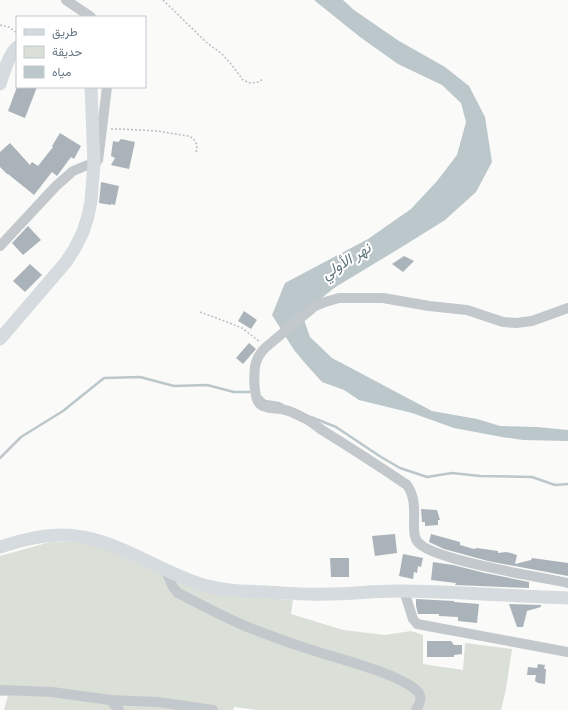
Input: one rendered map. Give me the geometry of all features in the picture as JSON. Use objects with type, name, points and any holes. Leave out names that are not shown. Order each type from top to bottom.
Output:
[{"type":"main road","points":[[0,84],[8,60],[16,48]]},
{"type":"main road","points":[[0,339],[66,262],[83,232],[91,201],[94,164],[91,88]]},
{"type":"main road","points":[[0,547],[41,536],[82,536],[108,544],[200,584],[220,589],[240,591],[326,594],[404,591],[568,598]]},
{"type":"street","points":[[66,0],[90,16]]},
{"type":"street","points":[[0,246],[56,186],[73,171],[94,164],[98,160],[107,88]]},
{"type":"street","points":[[568,308],[532,321],[516,323],[503,322],[467,310],[429,306],[383,298],[339,298],[315,306],[268,345],[262,352],[255,366],[255,394],[260,405],[286,410],[306,419],[407,485],[414,502],[414,535],[420,545],[439,554],[463,561],[568,583]]},
{"type":"street","points":[[165,570],[173,587],[178,593],[226,617],[257,631],[316,651],[359,663],[402,681],[418,691],[420,695],[419,706],[416,710]]},
{"type":"street","points":[[404,591],[413,619],[417,624],[568,652]]},
{"type":"street","points":[[0,690],[52,692],[110,700],[158,702],[213,710]]},
{"type":"street","points":[[110,700],[119,710]]},
{"type":"path","points":[[163,0],[206,42],[222,54],[243,80],[250,83],[258,82],[263,79]]},
{"type":"path","points":[[0,25],[16,32]]},
{"type":"path","points":[[102,131],[121,129],[157,131],[188,136],[193,138],[197,145],[196,154]]},
{"type":"path","points":[[200,312],[242,328],[262,344],[268,345]]},
{"type":"green space","points":[[50,542],[86,542],[222,595],[293,600],[291,614],[343,630],[385,635],[411,631],[423,635],[423,664],[463,670],[465,643],[512,649],[501,710],[257,710],[234,707],[233,710],[4,710],[8,696],[0,696],[0,556]]},
{"type":"water","name":"نهر الأولي","points":[[314,0],[343,0],[354,10],[399,41],[445,67],[469,86],[485,117],[492,162],[476,192],[445,220],[334,288],[302,314],[310,337],[332,358],[432,411],[477,419],[500,426],[568,430],[568,441],[523,440],[454,428],[412,413],[359,400],[344,390],[322,382],[294,350],[272,315],[285,283],[368,239],[411,209],[437,181],[457,155],[466,122],[461,103],[442,85],[398,64],[360,37]]},
{"type":"building","points":[[17,88],[37,88],[25,118],[8,111]]},
{"type":"building","points":[[60,133],[81,146],[74,159],[71,157],[57,176],[52,172],[34,195],[0,167],[0,152],[10,143],[30,165],[32,162],[38,166],[53,147],[52,146]]},
{"type":"building","points":[[121,139],[135,142],[129,169],[111,165],[115,158],[111,156],[113,141],[118,142]]},
{"type":"building","points":[[101,182],[119,186],[115,205],[99,203]]},
{"type":"building","points":[[28,226],[41,240],[23,255],[12,243]]},
{"type":"building","points":[[404,256],[414,261],[403,272],[392,264]]},
{"type":"building","points":[[30,264],[42,275],[25,292],[13,281]]},
{"type":"building","points":[[244,311],[257,320],[251,329],[238,321]]},
{"type":"building","points":[[249,343],[256,349],[243,364],[236,358]]},
{"type":"building","points":[[421,509],[437,510],[440,520],[438,520],[438,525],[425,526],[425,522],[422,522]]},
{"type":"building","points":[[395,534],[397,553],[375,556],[372,536]]},
{"type":"building","points":[[431,534],[460,542],[460,545],[474,549],[477,548],[498,551],[498,553],[506,552],[517,555],[515,564],[531,560],[532,558],[568,563],[568,576],[488,561],[444,549],[429,542]]},
{"type":"building","points":[[403,554],[423,558],[421,567],[418,566],[417,573],[414,572],[413,579],[399,576]]},
{"type":"building","points":[[330,558],[349,558],[349,577],[331,577]]},
{"type":"building","points":[[433,562],[529,582],[529,588],[455,585],[456,583],[431,580]]},
{"type":"building","points":[[416,599],[479,604],[477,623],[458,621],[458,617],[439,616],[439,614],[418,614]]},
{"type":"building","points":[[509,604],[541,605],[541,607],[527,611],[523,627],[517,627]]},
{"type":"building","points":[[427,641],[451,641],[454,645],[462,645],[462,654],[454,655],[454,657],[427,657]]},
{"type":"building","points":[[538,664],[545,665],[545,684],[535,681],[536,675],[527,675],[528,667],[537,668]]},
{"type":"waterway","points":[[0,458],[21,437],[63,411],[104,378],[140,377],[174,386],[207,385],[234,392],[249,392]]},
{"type":"waterway","points":[[260,396],[265,401],[283,405]]},
{"type":"waterway","points":[[311,417],[336,427],[400,468],[427,477],[452,473],[480,476],[532,477],[555,485],[568,484]]}]
